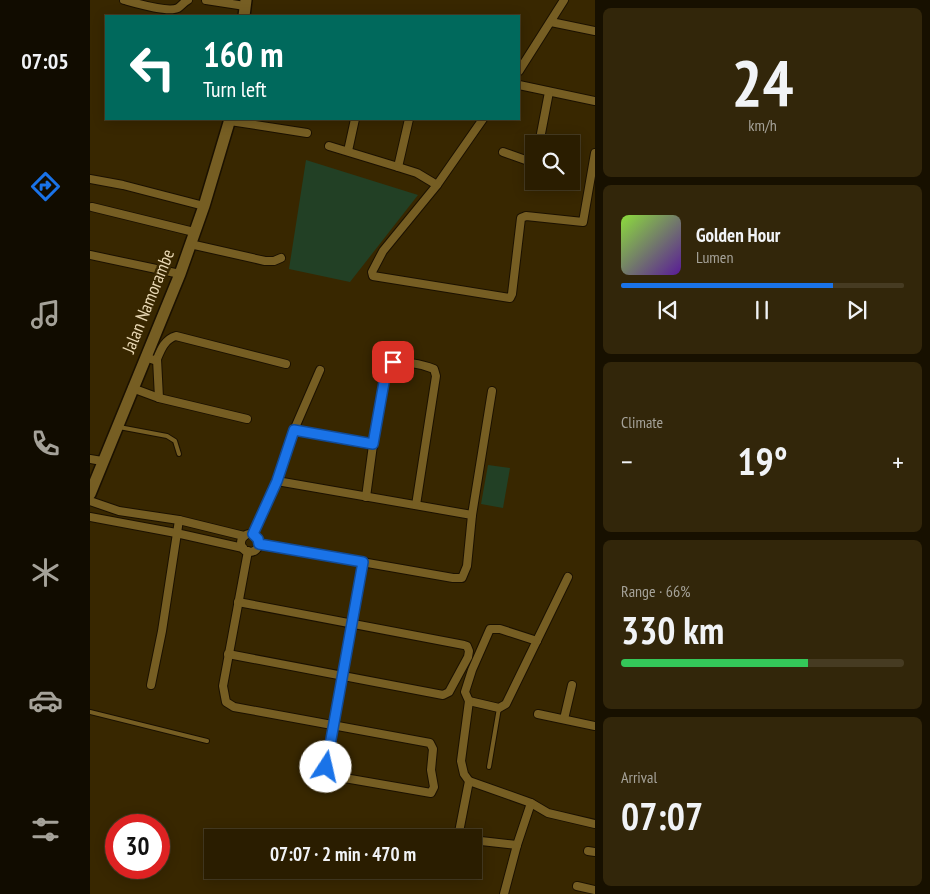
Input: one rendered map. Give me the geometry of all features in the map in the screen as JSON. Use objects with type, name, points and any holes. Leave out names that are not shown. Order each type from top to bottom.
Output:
[{"type":"main road","name":"Jalan Namorambe","points":[[90,494],[92,481],[117,427],[180,274],[204,206],[230,120]]},
{"type":"street","points":[[124,0],[173,9],[178,8],[188,0]]},
{"type":"street","points":[[206,0],[245,7]]},
{"type":"street","points":[[520,69],[564,0]]},
{"type":"street","points":[[551,22],[595,31]]},
{"type":"street","points":[[520,86],[595,101]]},
{"type":"street","points":[[541,135],[549,92]]},
{"type":"street","points":[[230,120],[307,133]]},
{"type":"street","points":[[348,151],[355,120]]},
{"type":"street","points":[[398,167],[409,120]]},
{"type":"street","points":[[482,120],[437,185],[376,262],[372,275],[510,298],[521,218],[526,216],[583,222],[595,153]]},
{"type":"street","points":[[329,146],[398,167],[417,174],[437,185]]},
{"type":"street","points":[[503,152],[525,160]]},
{"type":"street","points":[[90,179],[123,184],[204,206]]},
{"type":"street","points":[[92,207],[194,232]]},
{"type":"street","points":[[190,244],[265,261],[274,261],[281,258]]},
{"type":"street","points":[[90,255],[180,274]]},
{"type":"street","points":[[159,398],[157,359],[169,339],[176,336],[286,364]]},
{"type":"street","points":[[145,357],[157,359]]},
{"type":"street","points":[[366,497],[387,366],[397,362],[434,369],[436,380],[416,505]]},
{"type":"street","points":[[253,534],[277,481],[294,430],[320,370]]},
{"type":"street","points":[[132,388],[159,398],[247,419]]},
{"type":"street","points":[[259,544],[460,579],[465,575],[467,566],[472,514],[492,392]]},
{"type":"street","points":[[294,430],[373,444]]},
{"type":"street","points":[[90,459],[102,462]]},
{"type":"street","points":[[277,481],[472,514]]},
{"type":"street","points":[[90,502],[119,511],[179,520],[244,536],[253,534]]},
{"type":"street","points":[[90,517],[176,533],[246,550],[256,550],[259,544],[258,539],[253,534]]},
{"type":"street","points":[[151,685],[162,630],[179,520]]},
{"type":"street","points":[[244,536],[241,543],[246,550],[223,694],[226,702],[230,706],[334,725],[430,743],[433,749],[431,770],[433,792],[429,793],[330,775],[328,772],[326,765],[334,725],[363,562]]},
{"type":"street","points":[[537,641],[493,628],[488,630],[466,687],[465,695],[470,701],[499,708],[506,704],[537,641],[568,577]]},
{"type":"street","points":[[228,654],[443,695],[449,692],[468,657],[469,651],[467,646],[464,645],[238,602]]},
{"type":"street","points":[[564,719],[572,685]]},
{"type":"street","points":[[470,701],[462,761],[464,774],[469,781],[531,803],[548,813],[595,824]]},
{"type":"street","points":[[538,714],[595,726]]},
{"type":"street","points":[[460,829],[469,781]]},
{"type":"street","points":[[504,894],[531,803]]},
{"type":"street","points":[[482,841],[517,845]]},
{"type":"street","points":[[577,886],[595,890]]},
{"type":"lane","points":[[117,427],[167,436],[175,441],[179,454]]},
{"type":"lane","points":[[489,767],[499,708]]},
{"type":"lane","points":[[90,712],[207,741]]},
{"type":"green space","points":[[306,160],[418,195],[350,282],[289,269]]},
{"type":"green space","points":[[488,465],[510,468],[503,508],[481,504]]},
{"type":"route","points":[[326,767],[363,562],[259,544],[258,539],[253,534],[277,481],[294,430],[373,444],[387,366],[393,362]]}]
